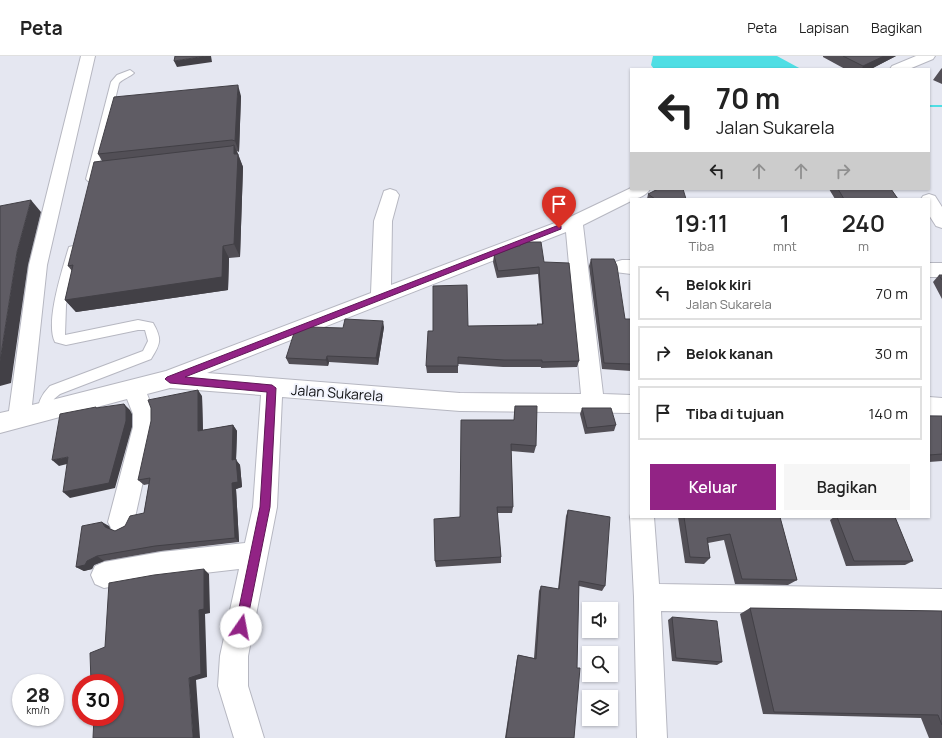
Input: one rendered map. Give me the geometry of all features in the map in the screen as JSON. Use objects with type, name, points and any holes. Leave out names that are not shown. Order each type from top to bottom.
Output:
[{"type":"street","points":[[9,420],[38,265],[88,56]]},
{"type":"street","points":[[899,68],[928,56]]},
{"type":"street","points":[[170,379],[574,222],[640,190]]},
{"type":"street","points":[[381,297],[383,220],[390,195]]},
{"type":"street","points":[[930,202],[942,222]]},
{"type":"street","points":[[574,222],[593,403]]},
{"type":"street","points":[[930,270],[942,270]]},
{"type":"street","name":"Jalan Sukarela","points":[[9,420],[170,379],[460,402],[593,403],[630,407]]},
{"type":"street","points":[[121,522],[144,427],[144,414],[134,388]]},
{"type":"street","points":[[249,738],[233,686],[234,656],[265,507],[272,388]]},
{"type":"street","points":[[930,406],[942,406]]},
{"type":"street","points":[[642,518],[647,597],[652,738]]},
{"type":"street","points":[[104,575],[161,565],[256,554]]},
{"type":"street","points":[[647,597],[942,602]]},
{"type":"lane","points":[[90,187],[97,171],[115,82],[120,77],[130,72]]},
{"type":"lane","points":[[45,411],[48,397],[55,390],[147,355],[154,343],[154,334],[149,326],[138,325],[66,340],[59,339],[58,331],[62,293],[76,240]]},
{"type":"water","points":[[653,56],[777,56],[799,68],[653,68],[651,65]]},
{"type":"building","points":[[175,56],[206,56],[174,61]]},
{"type":"building","points":[[843,56],[884,56],[863,66]]},
{"type":"building","points":[[238,85],[235,141],[232,140],[98,154],[114,97]]},
{"type":"building","points":[[234,145],[234,154],[238,154],[234,244],[223,246],[222,277],[65,300],[73,265],[68,266],[94,162]]},
{"type":"building","points":[[656,190],[683,190],[686,198],[654,198],[648,194]]},
{"type":"building","points":[[839,190],[892,190],[897,198],[843,198]]},
{"type":"building","points":[[31,200],[17,252],[0,361],[0,206]]},
{"type":"building","points":[[527,242],[541,242],[544,262],[569,263],[579,361],[542,362],[542,360],[504,360],[458,357],[458,366],[426,366],[428,331],[433,331],[433,286],[467,285],[468,326],[543,324],[539,267],[498,271],[494,255]]},
{"type":"building","points":[[591,259],[614,259],[617,266],[625,319],[630,319],[630,364],[604,363]]},
{"type":"building","points":[[345,319],[383,321],[376,358],[327,356],[326,360],[286,358],[294,333],[310,327],[343,328]]},
{"type":"building","points":[[198,390],[198,431],[233,425],[232,460],[236,459],[238,482],[232,483],[235,538],[155,546],[97,556],[87,561],[85,565],[76,567],[82,526],[102,522],[105,527],[115,531],[125,526],[130,516],[144,513],[150,478],[138,480],[151,421],[151,408],[148,400]]},
{"type":"building","points":[[124,404],[126,408],[126,421],[109,483],[63,492],[68,457],[52,460],[60,414],[96,407]]},
{"type":"building","points":[[515,406],[537,406],[536,446],[511,444],[513,507],[497,507],[501,557],[435,561],[434,519],[460,517],[461,420],[514,420]]},
{"type":"building","points":[[582,408],[611,408],[616,425],[587,428]]},
{"type":"building","points":[[930,416],[942,416],[942,454],[930,455]]},
{"type":"building","points":[[568,510],[610,517],[605,586],[579,581],[577,668],[580,668],[574,738],[506,738],[518,655],[536,659],[541,586],[559,589]]},
{"type":"building","points":[[684,518],[780,518],[797,580],[742,579],[730,534],[707,538],[710,558],[690,557]]},
{"type":"building","points":[[837,518],[895,518],[913,561],[854,561]]},
{"type":"building","points":[[204,569],[204,609],[199,610],[201,674],[189,678],[193,738],[93,738],[94,726],[124,726],[124,674],[91,674],[90,653],[105,647],[109,583],[154,575]]},
{"type":"building","points":[[750,608],[942,611],[942,725],[938,715],[774,712]]},
{"type":"building","points":[[672,617],[717,621],[722,662],[676,658]]},
{"type":"waterway","points":[[930,106],[942,106]]},
{"type":"route","points":[[241,627],[265,507],[272,388],[170,379],[559,228]]}]
